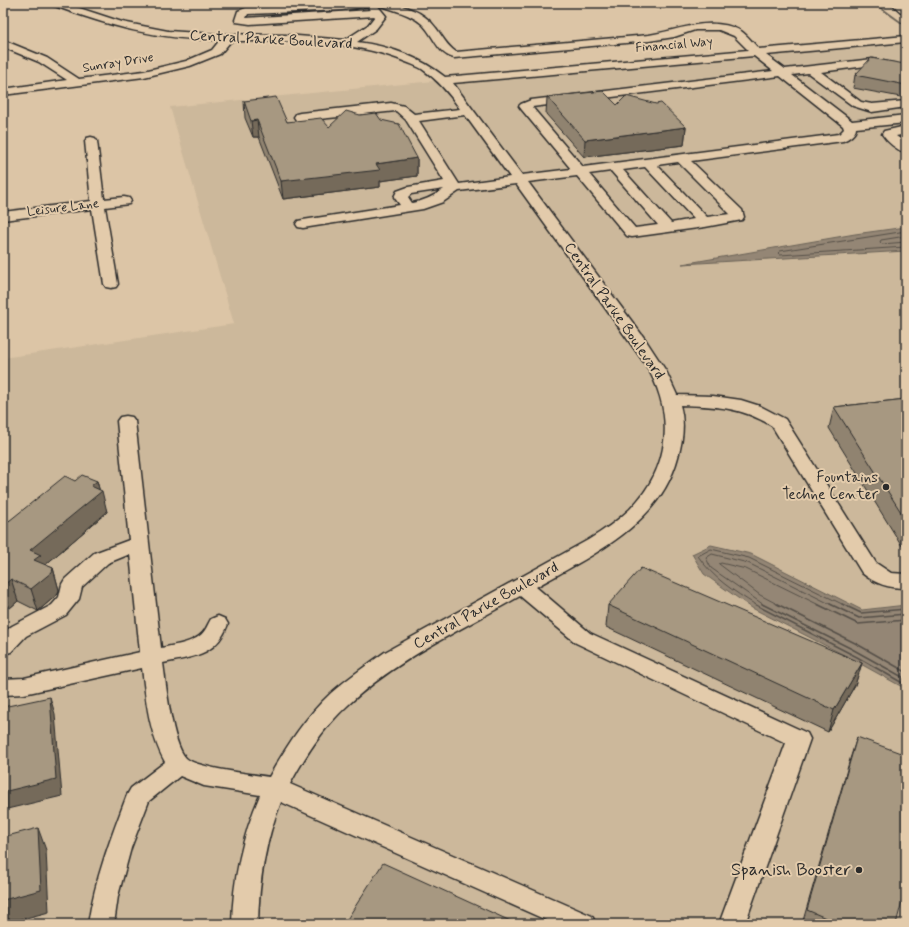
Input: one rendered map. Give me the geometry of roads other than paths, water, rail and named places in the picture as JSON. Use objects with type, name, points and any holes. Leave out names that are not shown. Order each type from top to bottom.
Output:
[{"type":"main road","points":[[897,3],[906,10]]},
{"type":"street","name":"Central Parke Boulevard","points":[[55,3],[129,27],[183,36],[310,40],[348,43],[383,50],[414,60],[427,67],[444,80],[469,111],[639,342],[660,374],[672,405],[675,426],[674,441],[668,465],[656,488],[645,503],[623,525],[595,545],[393,658],[368,675],[323,716],[295,753],[275,788],[260,824],[251,856],[244,908],[244,924]]},
{"type":"street","points":[[348,43],[378,22],[381,16],[371,6],[246,11],[242,13],[240,20],[250,21],[371,6],[385,4],[398,3]]},
{"type":"street","points":[[385,4],[412,14],[424,21],[432,28],[449,53],[454,55],[649,38],[674,34],[694,27],[711,26],[726,29],[738,34],[756,52],[850,125],[905,123]]},
{"type":"street","name":"Sunray Drive","points":[[3,92],[144,74],[190,63],[216,52],[228,37]]},
{"type":"street","name":"Financial Way","points":[[444,80],[906,39]]},
{"type":"street","points":[[6,47],[43,60],[78,83]]},
{"type":"street","points":[[681,158],[737,213],[737,218],[632,233],[526,108],[527,104],[873,62],[906,69]]},
{"type":"street","points":[[810,69],[857,104],[872,108],[906,104]]},
{"type":"street","points":[[885,106],[905,123]]},
{"type":"street","points":[[300,117],[399,107],[411,118],[454,186]]},
{"type":"street","points":[[411,118],[469,111]]},
{"type":"street","points":[[905,123],[888,134],[906,149]]},
{"type":"street","points":[[303,224],[423,205],[438,199],[454,186],[520,180],[843,137],[850,130],[850,125]]},
{"type":"street","points":[[91,141],[98,204],[111,284]]},
{"type":"street","points":[[648,163],[705,223]]},
{"type":"street","points":[[614,167],[668,228]]},
{"type":"street","name":"Leisure Lane","points":[[3,216],[124,201]]},
{"type":"street","points":[[672,405],[731,412],[754,410],[770,416],[779,423],[787,433],[869,568],[878,577],[888,580],[906,581]]},
{"type":"street","points":[[126,421],[151,658],[161,723],[169,749],[178,765],[204,776],[275,788],[582,924]]},
{"type":"street","points":[[3,646],[19,631],[59,610],[69,599],[72,584],[101,558],[139,543]]},
{"type":"street","points":[[522,586],[583,638],[799,739],[732,924]]},
{"type":"street","points":[[3,687],[24,686],[190,649],[206,643],[214,635],[218,624]]},
{"type":"street","points":[[101,924],[105,896],[119,848],[139,795],[178,765]]},
{"type":"water","points":[[906,227],[906,251],[682,264],[855,234]]},
{"type":"water","points":[[711,545],[751,554],[862,610],[906,605],[906,689],[848,657],[752,608],[704,574],[692,554]]},
{"type":"waterway","points":[[874,3],[906,26]]},
{"type":"place","name":"Fountains Techne Center","points":[[886,487]]},
{"type":"place","name":"Spanish Booster","points":[[859,870]]}]
